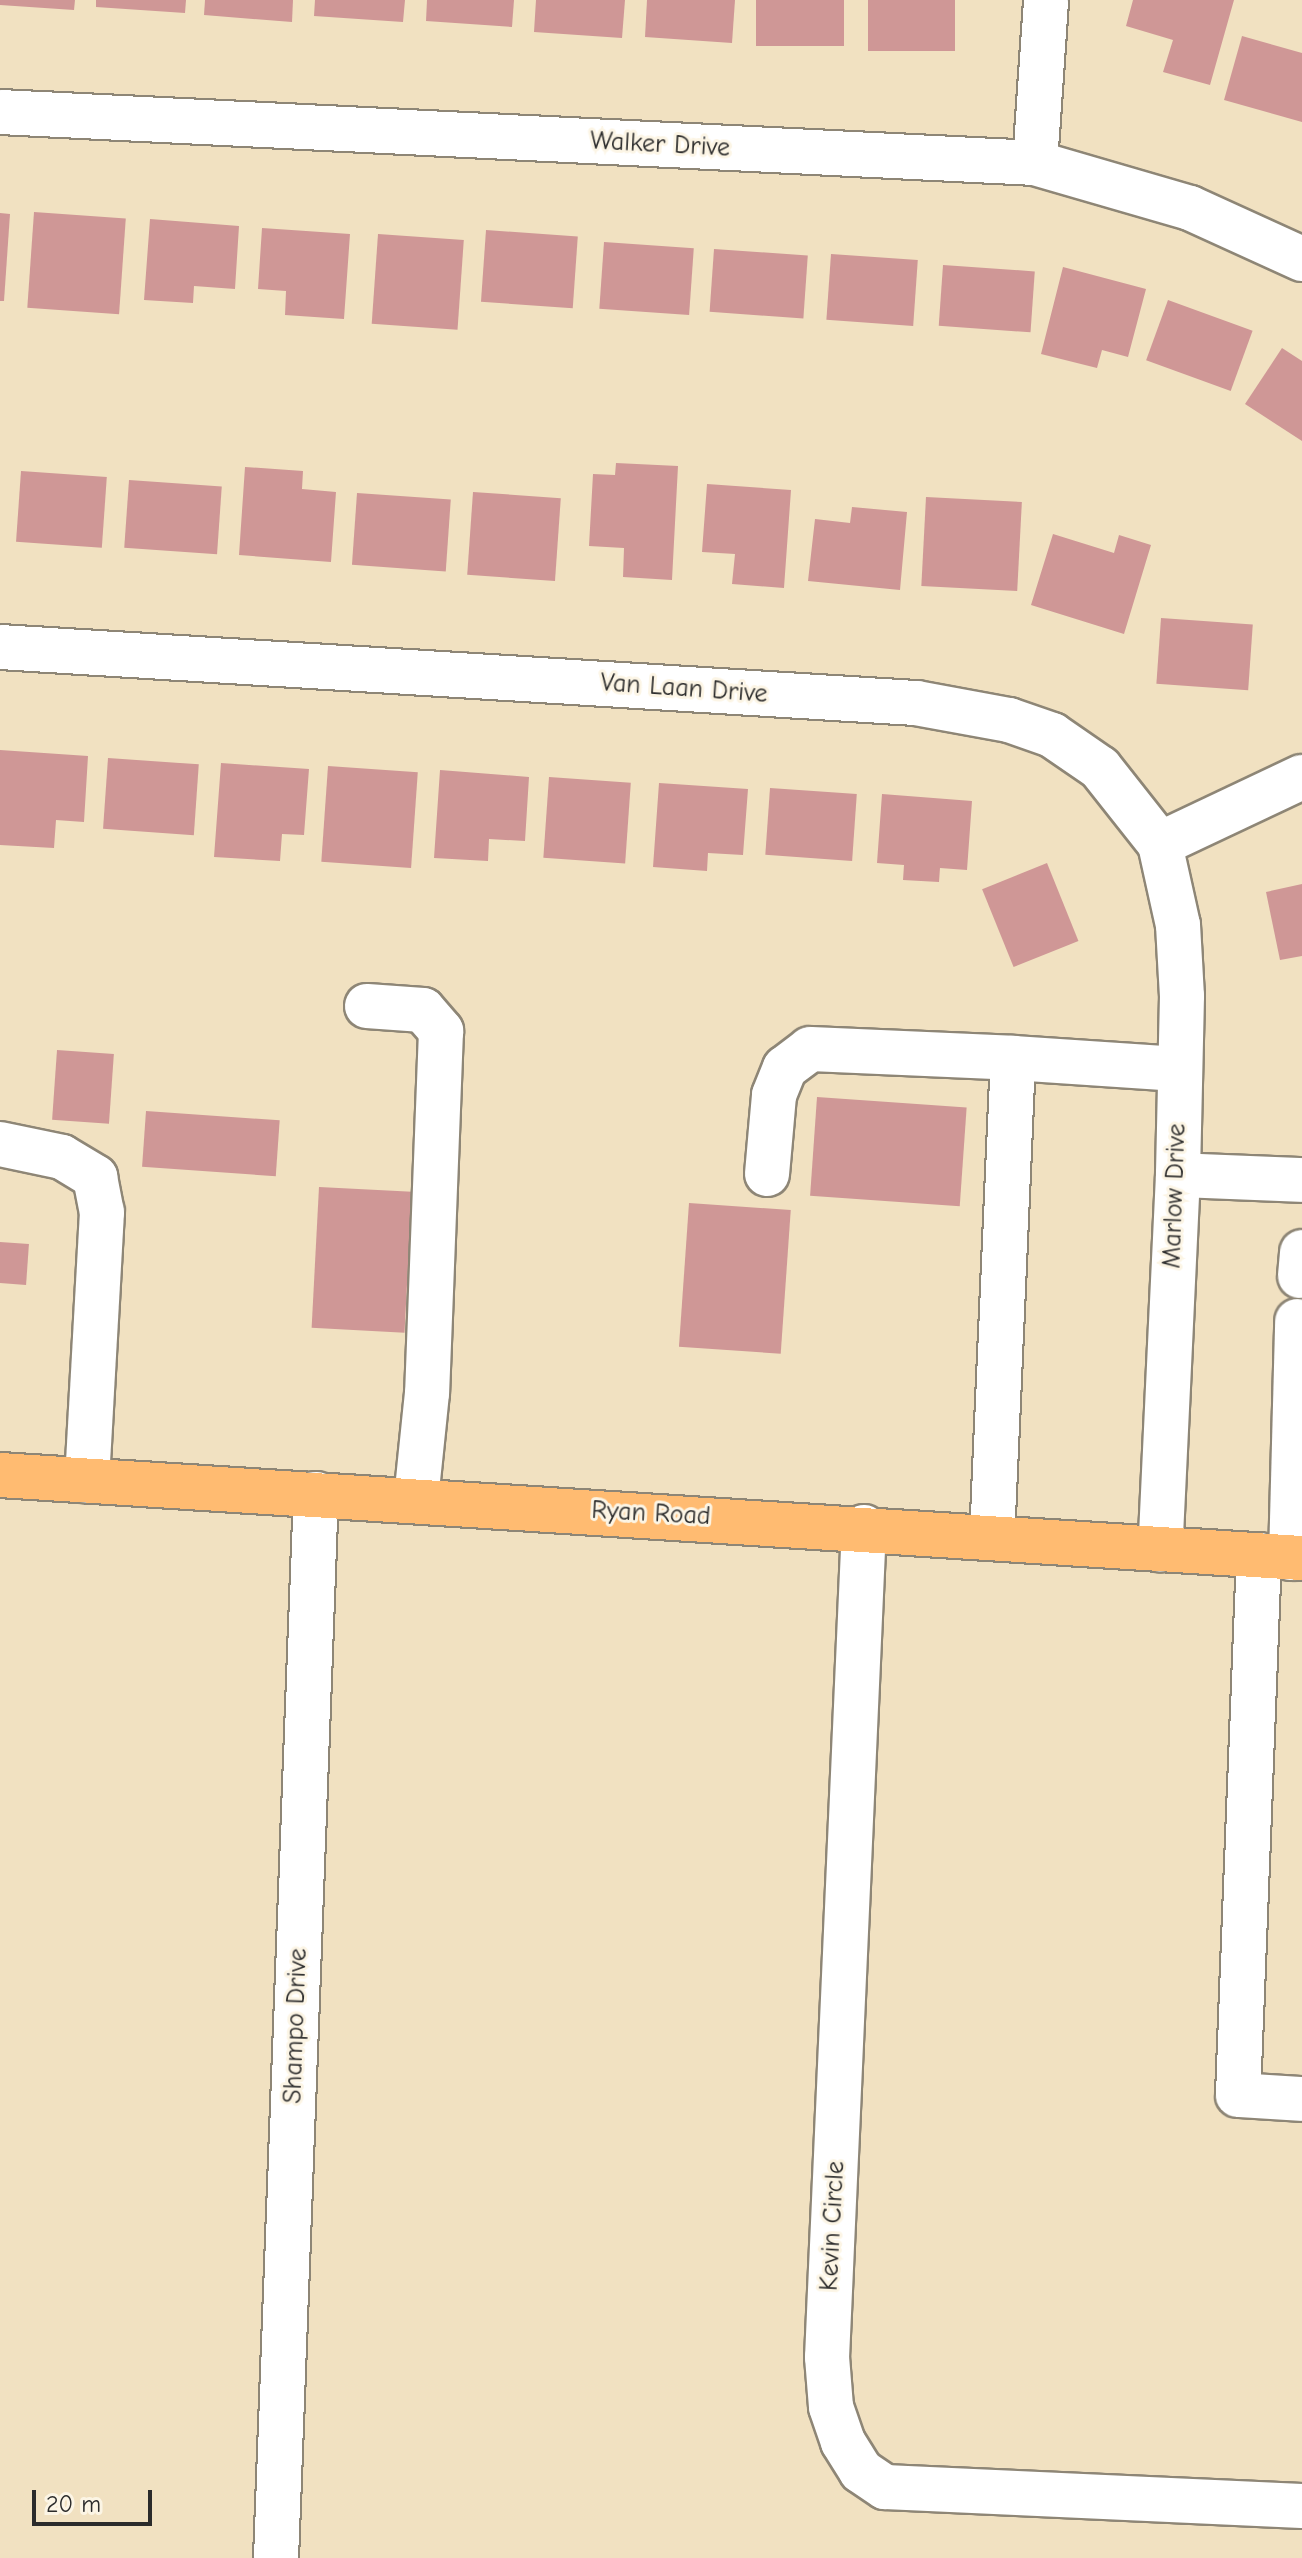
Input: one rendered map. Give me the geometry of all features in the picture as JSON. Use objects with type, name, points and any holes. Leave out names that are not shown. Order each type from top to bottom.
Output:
[{"type":"main road","name":"Ryan Road","points":[[0,1475],[864,1527],[1284,1557]]},
{"type":"street","points":[[1035,163],[1046,0]]},
{"type":"street","name":"Walker Drive","points":[[0,112],[1035,163],[1190,208],[1302,259]]},
{"type":"street","name":"Van Laan Drive","points":[[0,647],[958,709],[1052,735],[1100,768],[1160,844]]},
{"type":"street","points":[[1160,844],[1302,777]]},
{"type":"street","name":"Marlow Drive","points":[[1160,844],[1178,925],[1179,1069],[1178,1175],[1160,1550]]},
{"type":"street","points":[[367,1006],[423,1010],[441,1031],[427,1393],[416,1500]]},
{"type":"street","points":[[767,1174],[774,1095],[785,1068],[810,1049],[1179,1069]]},
{"type":"street","points":[[992,1537],[1013,1058]]},
{"type":"street","points":[[0,1144],[62,1157],[95,1177],[102,1212],[87,1481]]},
{"type":"street","points":[[1178,1175],[1302,1180]]},
{"type":"street","points":[[1297,1321],[1284,1557],[1238,2095],[1302,2099]]},
{"type":"street","name":"Shampo Drive","points":[[276,2558],[316,1494]]},
{"type":"street","name":"Kevin Circle","points":[[864,1527],[827,2357],[831,2407],[843,2442],[861,2471],[885,2487],[1302,2506]]},
{"type":"building","points":[[0,0],[75,0],[74,10],[0,5]]},
{"type":"building","points":[[96,0],[186,0],[185,13],[96,7]]},
{"type":"building","points":[[205,0],[293,0],[292,22],[204,15]]},
{"type":"building","points":[[315,0],[405,0],[403,22],[314,16]]},
{"type":"building","points":[[427,0],[514,0],[512,27],[426,21]]},
{"type":"building","points":[[536,0],[625,0],[622,38],[534,32]]},
{"type":"building","points":[[647,0],[735,0],[732,43],[645,37]]},
{"type":"building","points":[[756,0],[844,0],[844,46],[756,46]]},
{"type":"building","points":[[868,0],[955,0],[955,51],[868,51]]},
{"type":"building","points":[[1133,0],[1234,0],[1210,85],[1163,72],[1173,40],[1126,26]]},
{"type":"building","points":[[1242,36],[1302,53],[1302,122],[1224,100]]},
{"type":"building","points":[[34,212],[126,218],[119,314],[27,308]]},
{"type":"building","points":[[0,213],[10,214],[4,301],[0,301]]},
{"type":"building","points":[[150,219],[239,226],[235,289],[194,286],[193,303],[144,300]]},
{"type":"building","points":[[262,228],[350,234],[344,319],[285,315],[286,291],[258,289]]},
{"type":"building","points":[[486,230],[578,236],[573,308],[481,302]]},
{"type":"building","points":[[378,234],[464,240],[458,330],[372,324]]},
{"type":"building","points":[[604,242],[694,248],[689,315],[599,309]]},
{"type":"building","points":[[714,249],[808,256],[803,318],[710,312]]},
{"type":"building","points":[[831,254],[918,260],[913,326],[826,320]]},
{"type":"building","points":[[943,265],[1035,271],[1031,332],[939,326]]},
{"type":"building","points":[[1063,267],[1146,289],[1128,357],[1102,350],[1097,368],[1041,354]]},
{"type":"building","points":[[1168,300],[1253,331],[1231,391],[1146,360]]},
{"type":"building","points":[[1282,348],[1302,361],[1302,441],[1245,404]]},
{"type":"building","points":[[616,463],[678,466],[672,580],[623,577],[624,548],[589,546],[593,474],[615,475]]},
{"type":"building","points":[[245,467],[303,471],[302,489],[336,492],[331,562],[239,555]]},
{"type":"building","points":[[21,471],[107,477],[102,548],[16,542]]},
{"type":"building","points":[[129,480],[222,486],[217,554],[124,548]]},
{"type":"building","points":[[707,484],[791,490],[784,588],[732,584],[735,554],[702,552]]},
{"type":"building","points":[[473,492],[561,498],[555,581],[467,575]]},
{"type":"building","points":[[357,493],[451,500],[446,571],[352,565]]},
{"type":"building","points":[[926,497],[1022,502],[1017,591],[921,586]]},
{"type":"building","points":[[852,507],[907,512],[900,590],[808,581],[815,519],[850,523]]},
{"type":"building","points":[[1053,534],[1114,553],[1119,535],[1151,545],[1124,634],[1031,605]]},
{"type":"building","points":[[1161,618],[1253,624],[1248,690],[1156,684]]},
{"type":"building","points":[[0,750],[88,756],[84,822],[56,820],[54,848],[0,845]]},
{"type":"building","points":[[108,758],[199,764],[194,835],[103,829]]},
{"type":"building","points":[[221,763],[309,769],[304,835],[282,834],[280,861],[214,857]]},
{"type":"building","points":[[328,766],[418,772],[411,868],[321,862]]},
{"type":"building","points":[[440,770],[529,777],[525,841],[489,839],[488,861],[434,858]]},
{"type":"building","points":[[549,777],[631,783],[625,864],[543,858]]},
{"type":"building","points":[[659,783],[748,789],[743,855],[708,853],[707,871],[653,867]]},
{"type":"building","points":[[770,788],[857,794],[852,861],[765,855]]},
{"type":"building","points":[[882,794],[972,801],[967,870],[940,868],[939,882],[903,880],[904,865],[877,863]]},
{"type":"building","points":[[1047,863],[1078,941],[1014,967],[982,889]]},
{"type":"building","points":[[1302,884],[1302,956],[1280,960],[1266,892]]},
{"type":"building","points":[[57,1050],[114,1054],[109,1124],[52,1120]]},
{"type":"building","points":[[817,1097],[967,1107],[960,1206],[810,1196]]},
{"type":"building","points":[[146,1111],[280,1120],[276,1176],[142,1167]]},
{"type":"building","points":[[319,1187],[412,1192],[404,1333],[312,1328]]},
{"type":"building","points":[[689,1203],[791,1210],[781,1354],[679,1347]]},
{"type":"building","points":[[0,1242],[29,1244],[26,1285],[0,1283]]}]
